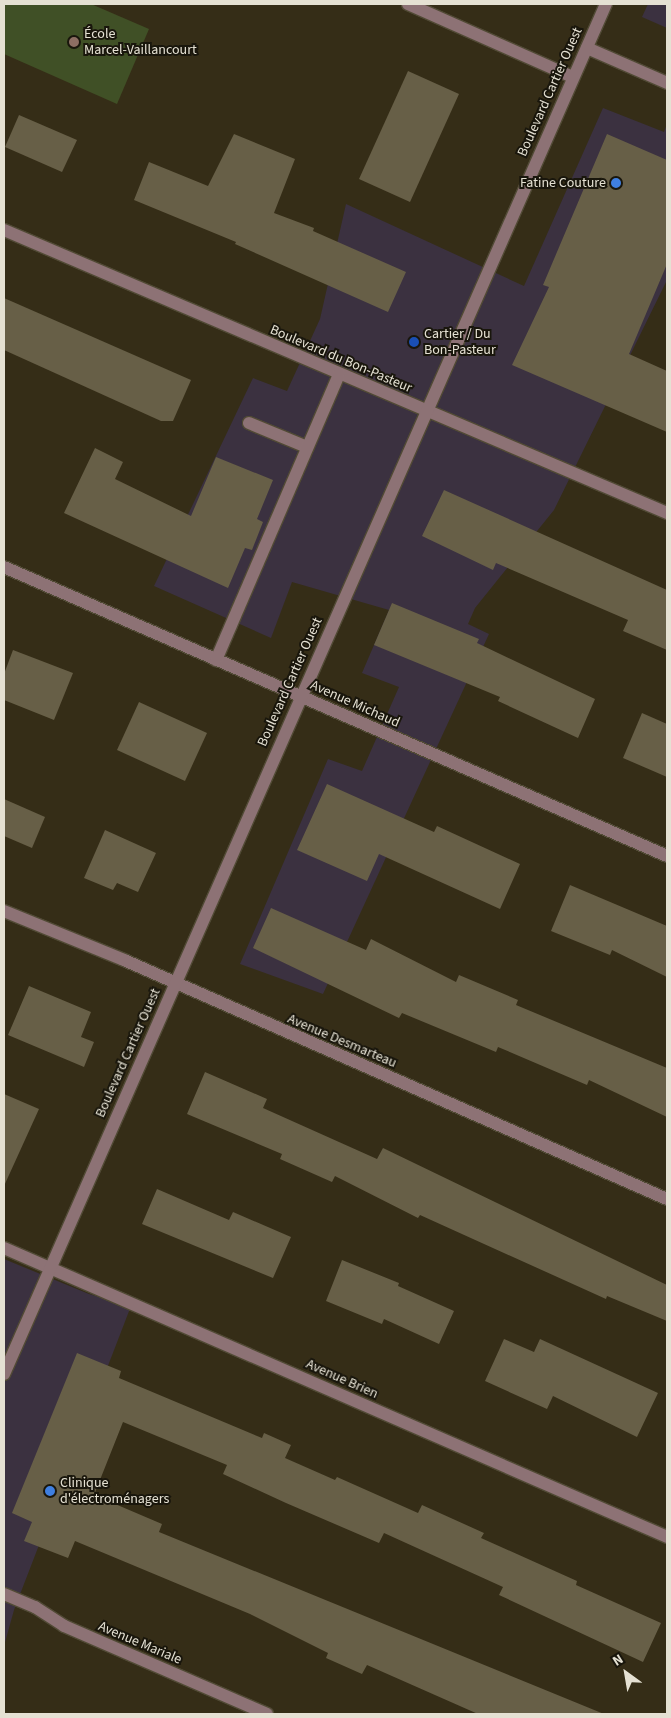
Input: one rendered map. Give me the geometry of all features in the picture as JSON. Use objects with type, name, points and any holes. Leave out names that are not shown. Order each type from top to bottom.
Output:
[{"type":"street","points":[[408,4],[574,77]]},
{"type":"street","name":"Boulevard Cartier Ouest","points":[[4,1374],[300,696],[606,4]]},
{"type":"street","points":[[587,48],[667,83]]},
{"type":"street","name":"Boulevard du Bon-Pasteur","points":[[4,230],[667,513]]},
{"type":"street","points":[[216,660],[339,374]]},
{"type":"street","points":[[249,423],[307,447]]},
{"type":"street","name":"Avenue Michaud","points":[[4,567],[667,856]]},
{"type":"street","name":"Avenue Desmarteau","points":[[4,911],[174,983],[667,1199]]},
{"type":"street","name":"Avenue Brien","points":[[4,1248],[667,1538]]},
{"type":"street","name":"Avenue Mariale","points":[[4,1594],[35,1607],[64,1626],[267,1714]]},
{"type":"shaded area","points":[[648,4],[667,4],[667,28],[642,17]]},
{"type":"shaded area","points":[[603,108],[664,132],[667,124],[667,280],[554,510],[475,608],[468,624],[489,634],[323,994],[240,964],[328,759],[362,771],[399,687],[362,673],[389,610],[292,582],[271,638],[154,586],[253,378],[287,391],[320,319],[346,204],[524,286]]},
{"type":"shaded area","points":[[4,1259],[89,1294],[131,1306],[14,1610],[4,1646]]},
{"type":"green space","name":"École Marcel-Vaillancourt","points":[[4,4],[91,4],[149,29],[117,104],[4,54]]},
{"type":"building","points":[[408,71],[459,94],[410,202],[359,179]]},
{"type":"building","points":[[19,115],[77,140],[62,172],[5,147]]},
{"type":"building","points":[[234,134],[295,159],[274,213],[314,228],[313,231],[406,272],[388,312],[235,244],[236,242],[134,200],[149,162],[208,186]]},
{"type":"building","points":[[607,134],[667,160],[667,264],[629,354],[667,371],[667,432],[512,365],[549,287],[543,285]]},
{"type":"building","points":[[4,298],[191,380],[173,421],[161,421],[4,350]]},
{"type":"building","points":[[95,448],[123,462],[115,479],[191,516],[216,457],[273,480],[257,519],[263,522],[252,550],[245,548],[228,588],[64,513]]},
{"type":"building","points":[[444,490],[667,590],[667,650],[623,631],[628,620],[496,563],[493,570],[422,536]]},
{"type":"building","points":[[392,603],[479,639],[477,643],[595,699],[578,738],[498,701],[500,697],[374,645]]},
{"type":"building","points":[[13,650],[73,673],[54,720],[4,700],[4,674]]},
{"type":"building","points":[[139,702],[207,733],[185,781],[117,750]]},
{"type":"building","points":[[642,713],[667,724],[667,777],[623,758]]},
{"type":"building","points":[[327,784],[434,832],[437,826],[520,864],[500,909],[379,854],[367,881],[297,850]]},
{"type":"building","points":[[4,799],[45,817],[32,848],[4,836]]},
{"type":"building","points":[[105,830],[156,853],[138,892],[117,883],[113,890],[84,878]]},
{"type":"building","points":[[570,885],[667,926],[667,977],[612,950],[610,955],[551,931]]},
{"type":"building","points":[[271,908],[366,950],[371,939],[456,982],[459,975],[518,1000],[516,1005],[667,1068],[667,1117],[589,1080],[587,1085],[498,1047],[496,1052],[402,1013],[399,1018],[253,948]]},
{"type":"building","points":[[29,986],[91,1012],[81,1037],[94,1042],[84,1067],[8,1035]]},
{"type":"building","points":[[205,1072],[267,1099],[263,1108],[377,1159],[383,1148],[667,1285],[667,1321],[607,1296],[606,1299],[420,1215],[418,1218],[335,1176],[332,1182],[280,1159],[282,1154],[187,1114]]},
{"type":"building","points":[[4,1094],[39,1109],[4,1186]]},
{"type":"building","points":[[157,1189],[229,1220],[233,1212],[291,1237],[273,1278],[142,1224]]},
{"type":"building","points":[[342,1260],[399,1283],[398,1286],[454,1311],[439,1344],[384,1319],[382,1324],[326,1301]]},
{"type":"building","points":[[504,1339],[534,1352],[540,1339],[658,1393],[637,1437],[553,1396],[547,1409],[485,1381]]},
{"type":"building","points":[[77,1353],[121,1371],[119,1378],[262,1438],[264,1433],[291,1445],[285,1458],[335,1480],[337,1477],[418,1513],[422,1505],[484,1533],[481,1538],[577,1581],[576,1585],[661,1623],[643,1662],[499,1595],[503,1587],[384,1533],[379,1543],[286,1503],[223,1474],[227,1465],[123,1422],[94,1495],[162,1524],[159,1532],[604,1714],[478,1714],[367,1665],[362,1674],[326,1658],[328,1653],[250,1614],[75,1541],[68,1558],[24,1541],[32,1522],[12,1513]]},
{"type":"place","name":"École Marcel-Vaillancourt","points":[[74,42]]},
{"type":"place","name":"Fatine Couture","points":[[616,183]]},
{"type":"place","name":"Cartier / Du Bon-Pasteur","points":[[414,342]]},
{"type":"place","name":"Clinique d'électroménagers","points":[[50,1491]]}]
